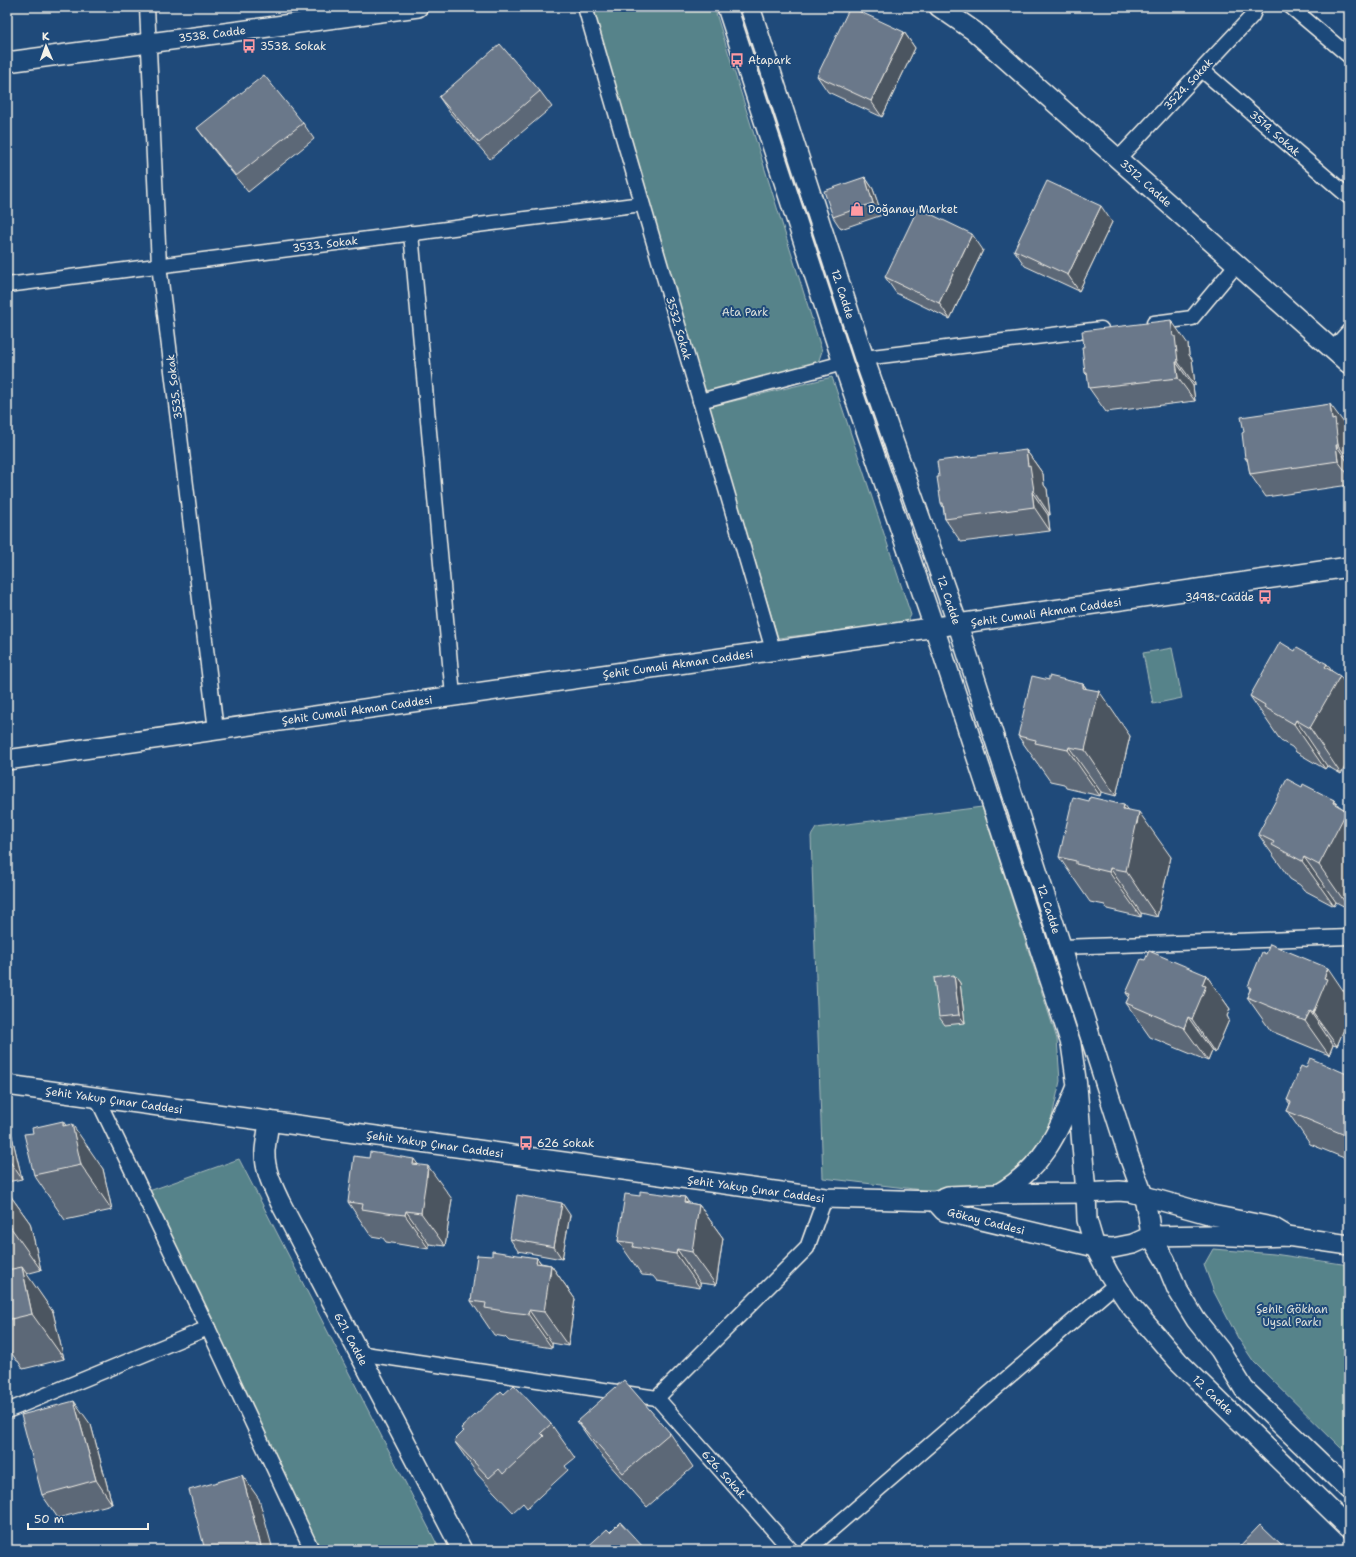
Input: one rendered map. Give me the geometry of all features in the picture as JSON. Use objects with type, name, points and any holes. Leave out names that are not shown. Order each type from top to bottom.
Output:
[{"type":"main road","name":"3538. Cadde","points":[[7,62],[418,7]]},
{"type":"main road","name":"12. Cadde","points":[[727,7],[843,364],[934,627],[1071,1044],[1077,1086],[1086,1193]]},
{"type":"main road","name":"12. Cadde","points":[[750,7],[864,358],[958,625],[1128,1154],[1143,1196]]},
{"type":"main road","name":"3512. Cadde","points":[[939,7],[974,31],[1349,364]]},
{"type":"main road","name":"Şehit Cumali Akman Caddesi","points":[[7,760],[934,627],[958,625],[1349,567]]},
{"type":"main road","name":"Şehit Yakup Çınar Caddesi","points":[[7,1085],[825,1198],[935,1201]]},
{"type":"main road","points":[[998,1194],[1023,1177],[1039,1161],[1054,1137],[1077,1086]]},
{"type":"main road","name":"621. Cadde","points":[[269,1121],[265,1150],[266,1165],[280,1202],[462,1550]]},
{"type":"main road","points":[[1287,1236],[1272,1227],[1212,1215],[1130,1192],[1119,1190],[1086,1193],[1087,1220],[1095,1247],[1112,1248],[1133,1244],[1151,1236],[1287,1236],[1349,1245]]},
{"type":"main road","name":"Gökay Caddesi","points":[[1086,1193],[948,1196],[935,1201],[944,1212],[1095,1247]]},
{"type":"main road","points":[[1143,1196],[1151,1236],[1165,1260],[1177,1289],[1196,1320],[1220,1350],[1244,1389],[1349,1490]]},
{"type":"main road","name":"12. Cadde","points":[[1095,1247],[1116,1284],[1143,1321],[1178,1361],[1349,1528]]},
{"type":"street","name":"3535. Sokak","points":[[147,7],[159,265],[216,730]]},
{"type":"street","name":"3532. Sokak","points":[[585,7],[773,650]]},
{"type":"street","name":"3524. Sokak","points":[[1118,159],[1252,16],[1256,7]]},
{"type":"street","points":[[1291,7],[1349,56]]},
{"type":"street","name":"3514. Sokak","points":[[1202,70],[1349,197]]},
{"type":"street","name":"3533. Sokak","points":[[7,285],[642,204]]},
{"type":"street","points":[[411,233],[453,696]]},
{"type":"street","points":[[1137,325],[1192,318],[1237,264]]},
{"type":"street","points":[[864,358],[1114,328]]},
{"type":"street","points":[[1333,349],[1349,331]]},
{"type":"street","points":[[700,401],[843,364]]},
{"type":"street","points":[[1061,947],[1349,937]]},
{"type":"street","points":[[98,1098],[312,1550]]},
{"type":"street","points":[[358,1353],[657,1398],[807,1248],[825,1198]]},
{"type":"street","points":[[808,1550],[1116,1284]]},
{"type":"street","points":[[7,1411],[208,1328]]},
{"type":"street","name":"626. Sokak","points":[[657,1398],[791,1550]]},
{"type":"green space","name":"Ata Park","points":[[593,7],[714,7],[822,351],[818,363],[710,392],[702,388]]},
{"type":"green space","points":[[832,377],[911,615],[904,623],[778,638],[709,407]]},
{"type":"green space","points":[[1172,648],[1182,698],[1153,704],[1143,653]]},
{"type":"green space","points":[[982,807],[1057,1039],[1060,1081],[1052,1117],[1040,1148],[1024,1169],[1000,1182],[967,1190],[922,1190],[823,1178],[811,836],[816,828]]},
{"type":"green space","points":[[239,1159],[440,1550],[319,1550],[149,1191]]},
{"type":"green space","name":"Şehit Gökhan Uysal Parkı","points":[[1213,1249],[1274,1254],[1349,1265],[1349,1456],[1254,1362],[1238,1338],[1214,1292],[1204,1265]]},
{"type":"building","points":[[850,7],[904,32],[871,101],[817,76]]},
{"type":"building","points":[[500,44],[540,91],[479,143],[439,97]]},
{"type":"building","points":[[264,75],[303,123],[236,176],[197,128]]},
{"type":"building","points":[[865,177],[873,203],[833,217],[824,191]]},
{"type":"building","points":[[1047,181],[1101,206],[1068,275],[1014,250]]},
{"type":"building","points":[[918,208],[972,234],[939,303],[885,277]]},
{"type":"building","points":[[1171,320],[1173,336],[1175,336],[1178,378],[1089,388],[1087,373],[1085,373],[1082,331]]},
{"type":"building","points":[[1330,404],[1332,420],[1335,419],[1338,461],[1250,474],[1247,458],[1245,458],[1242,433],[1244,432],[1241,417]]},
{"type":"building","points":[[1026,450],[1034,491],[1032,492],[1034,507],[945,519],[937,477],[939,477],[937,461]]},
{"type":"building","points":[[1280,642],[1295,651],[1297,647],[1327,664],[1325,667],[1340,676],[1310,728],[1296,720],[1294,724],[1264,707],[1265,705],[1250,696]]},
{"type":"building","points":[[1032,676],[1049,680],[1049,676],[1083,684],[1083,688],[1099,691],[1085,750],[1069,747],[1068,750],[1035,743],[1036,740],[1018,736]]},
{"type":"building","points":[[1287,779],[1302,787],[1303,784],[1334,800],[1333,803],[1347,811],[1319,865],[1304,857],[1302,861],[1272,845],[1274,842],[1258,834]]},
{"type":"building","points":[[1073,797],[1089,801],[1090,797],[1124,805],[1123,809],[1139,812],[1126,871],[1110,868],[1109,872],[1076,864],[1076,861],[1059,857]]},
{"type":"building","points":[[1270,944],[1328,968],[1324,978],[1327,979],[1313,1013],[1310,1011],[1305,1021],[1247,997],[1251,988],[1248,986],[1262,952],[1266,954]]},
{"type":"building","points":[[1149,951],[1206,975],[1202,985],[1206,986],[1192,1019],[1188,1017],[1184,1028],[1126,1003],[1130,994],[1126,993],[1141,959],[1145,960]]},
{"type":"building","points":[[954,975],[959,1015],[939,1017],[934,978]]},
{"type":"building","points":[[1310,1058],[1349,1075],[1349,1125],[1345,1135],[1287,1111],[1291,1102],[1287,1100],[1301,1066],[1306,1068]]},
{"type":"building","points":[[63,1121],[63,1126],[72,1124],[81,1165],[34,1175],[24,1134],[33,1133],[32,1128]]},
{"type":"building","points":[[370,1152],[414,1159],[413,1164],[428,1166],[421,1213],[406,1211],[405,1215],[387,1213],[362,1209],[363,1204],[348,1202],[354,1156],[369,1158]]},
{"type":"building","points":[[640,1191],[685,1197],[684,1202],[699,1205],[692,1252],[677,1249],[676,1254],[633,1247],[634,1243],[618,1241],[625,1194],[640,1196]]},
{"type":"building","points":[[517,1195],[562,1203],[554,1247],[510,1239]]},
{"type":"building","points":[[492,1251],[537,1258],[536,1263],[551,1265],[544,1312],[529,1310],[528,1314],[510,1312],[485,1308],[486,1303],[471,1301],[477,1255],[492,1256]]},
{"type":"building","points":[[22,1267],[32,1314],[7,1320],[7,1270]]},
{"type":"building","points":[[624,1380],[670,1433],[623,1473],[577,1421]]},
{"type":"building","points":[[514,1385],[551,1424],[541,1433],[544,1436],[503,1474],[499,1469],[489,1478],[454,1441],[464,1431],[461,1428],[501,1391],[504,1394]]},
{"type":"building","points":[[74,1401],[96,1480],[42,1495],[21,1415]]},
{"type":"building","points":[[242,1475],[262,1550],[205,1550],[189,1490]]},
{"type":"building","points":[[620,1522],[646,1550],[584,1550],[607,1529],[610,1532]]},
{"type":"building","points":[[1260,1525],[1286,1550],[1236,1550]]},
{"type":"place","name":"3538. Sokak","points":[[249,46]]},
{"type":"place","name":"Atapark","points":[[737,60]]},
{"type":"place","name":"Doğanay Market","points":[[857,209]]},
{"type":"place","name":"3498. Cadde","points":[[1265,597]]},
{"type":"place","name":"626 Sokak","points":[[526,1143]]}]
